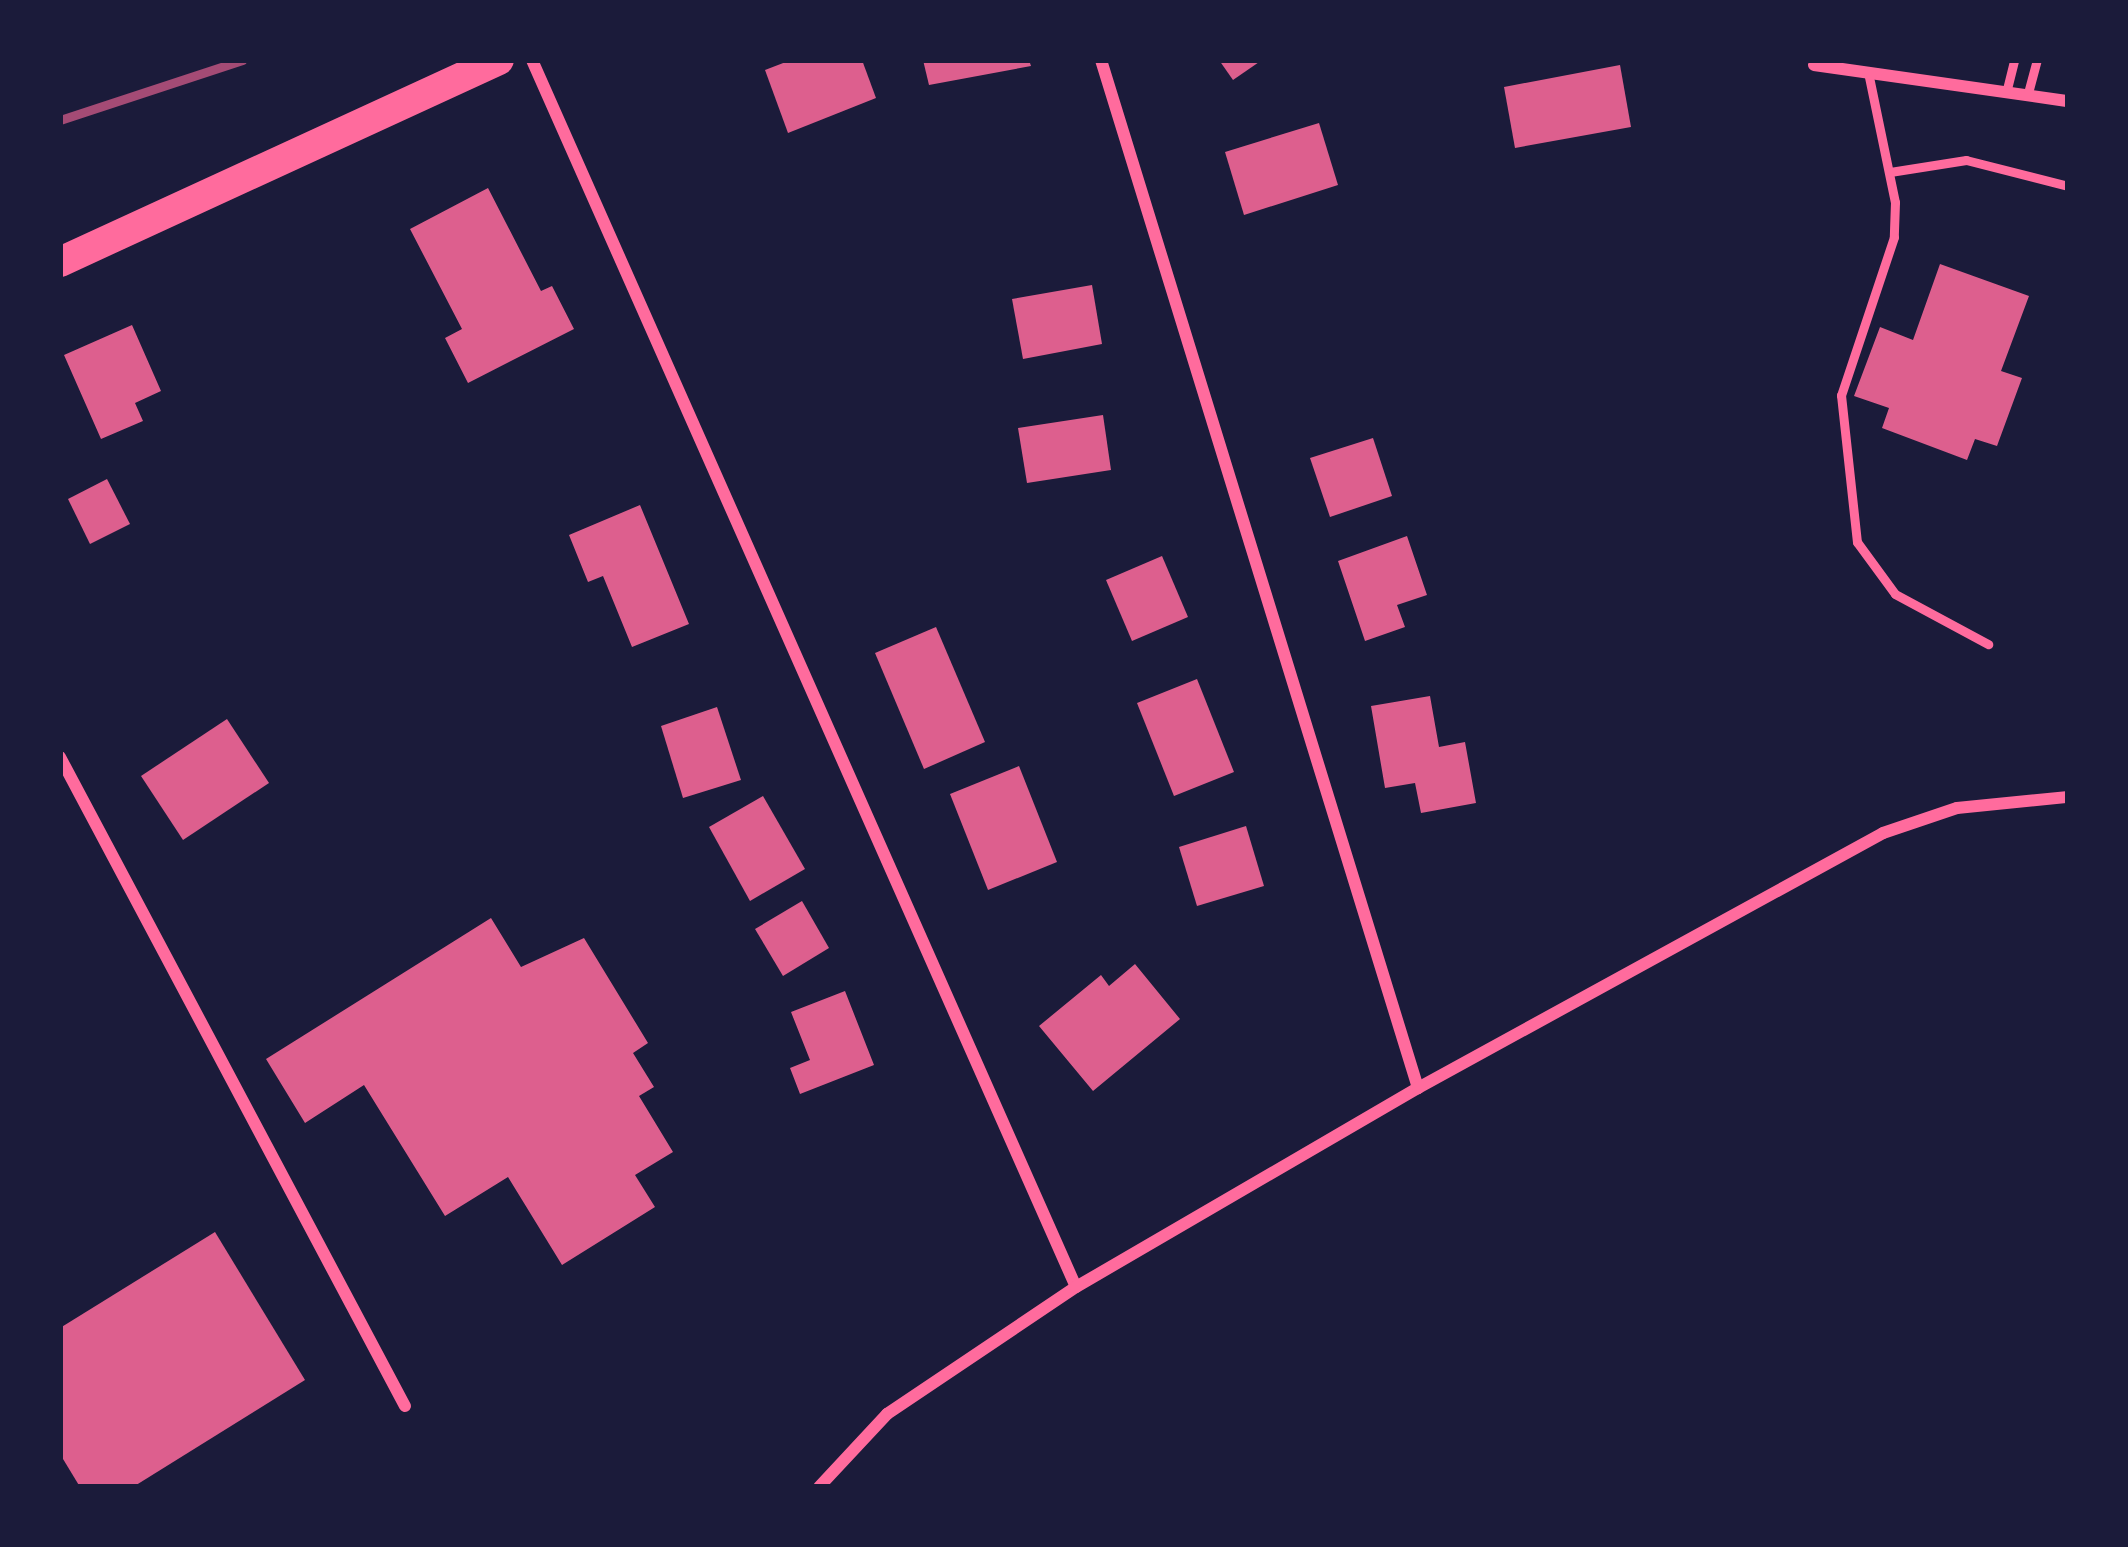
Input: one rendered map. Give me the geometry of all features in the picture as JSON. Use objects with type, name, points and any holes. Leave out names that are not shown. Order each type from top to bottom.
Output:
[{"type":"main road","points":[[60,262],[500,60]]},
{"type":"street","points":[[532,60],[1076,1287]]},
{"type":"street","points":[[1100,60],[1418,1088]]},
{"type":"street","points":[[1811,62],[2068,101]]},
{"type":"street","points":[[60,757],[405,1406]]},
{"type":"street","points":[[819,1487],[887,1414],[1076,1287],[1418,1088],[1883,833],[1957,808],[2068,797]]},
{"type":"lane","points":[[2007,89],[2014,60]]},
{"type":"lane","points":[[2028,93],[2037,60]]},
{"type":"lane","points":[[1868,72],[1890,172],[1894,237],[1841,395],[1856,542],[1895,594],[1988,644]]},
{"type":"lane","points":[[1890,172],[1966,160],[2068,186]]},
{"type":"building","points":[[791,60],[862,60],[876,98],[788,133],[765,70]]},
{"type":"building","points":[[923,60],[1029,60],[1031,66],[929,85]]},
{"type":"building","points":[[1219,60],[1262,60],[1233,80]]},
{"type":"building","points":[[1620,65],[1631,127],[1515,148],[1504,87]]},
{"type":"building","points":[[1319,123],[1338,185],[1244,215],[1225,152]]},
{"type":"building","points":[[488,188],[541,291],[552,286],[574,329],[468,383],[445,338],[462,329],[410,229]]},
{"type":"building","points":[[1940,264],[2029,296],[2001,371],[2022,378],[1997,446],[1975,439],[1967,460],[1882,428],[1889,408],[1854,396],[1880,327],[1913,340]]},
{"type":"building","points":[[1092,285],[1102,344],[1023,359],[1012,299]]},
{"type":"building","points":[[132,325],[161,391],[135,403],[143,421],[101,439],[64,355]]},
{"type":"building","points":[[1103,415],[1111,470],[1027,483],[1018,428]]},
{"type":"building","points":[[1373,438],[1392,496],[1330,517],[1310,458]]},
{"type":"building","points":[[107,479],[130,524],[90,544],[68,499]]},
{"type":"building","points":[[640,505],[689,624],[632,647],[603,576],[588,582],[569,535]]},
{"type":"building","points":[[1407,536],[1427,595],[1397,605],[1405,627],[1365,641],[1338,561]]},
{"type":"building","points":[[1162,556],[1188,617],[1132,641],[1106,580]]},
{"type":"building","points":[[936,627],[985,742],[924,769],[875,653]]},
{"type":"building","points":[[1197,679],[1234,772],[1174,796],[1137,703]]},
{"type":"building","points":[[1430,696],[1439,747],[1465,742],[1476,803],[1421,813],[1415,783],[1385,788],[1371,706]]},
{"type":"building","points":[[717,707],[741,780],[683,798],[661,726]]},
{"type":"building","points":[[227,719],[269,783],[183,840],[141,776]]},
{"type":"building","points":[[1019,766],[1057,862],[988,890],[950,794]]},
{"type":"building","points":[[763,796],[805,869],[750,901],[709,827]]},
{"type":"building","points":[[1246,826],[1264,886],[1197,906],[1179,847]]},
{"type":"building","points":[[802,901],[829,948],[783,976],[755,929]]},
{"type":"building","points":[[491,918],[521,967],[584,938],[648,1043],[633,1053],[654,1087],[639,1096],[673,1152],[635,1175],[655,1207],[562,1265],[508,1177],[445,1216],[364,1085],[305,1123],[266,1059]]},
{"type":"building","points":[[1135,964],[1180,1019],[1093,1091],[1039,1026],[1101,975],[1109,986]]},
{"type":"building","points":[[845,991],[874,1065],[800,1094],[790,1068],[810,1060],[791,1012]]},
{"type":"building","points":[[215,1232],[305,1380],[133,1487],[80,1487],[60,1454],[60,1328]]},
{"type":"railway","points":[[60,120],[242,60]]}]
